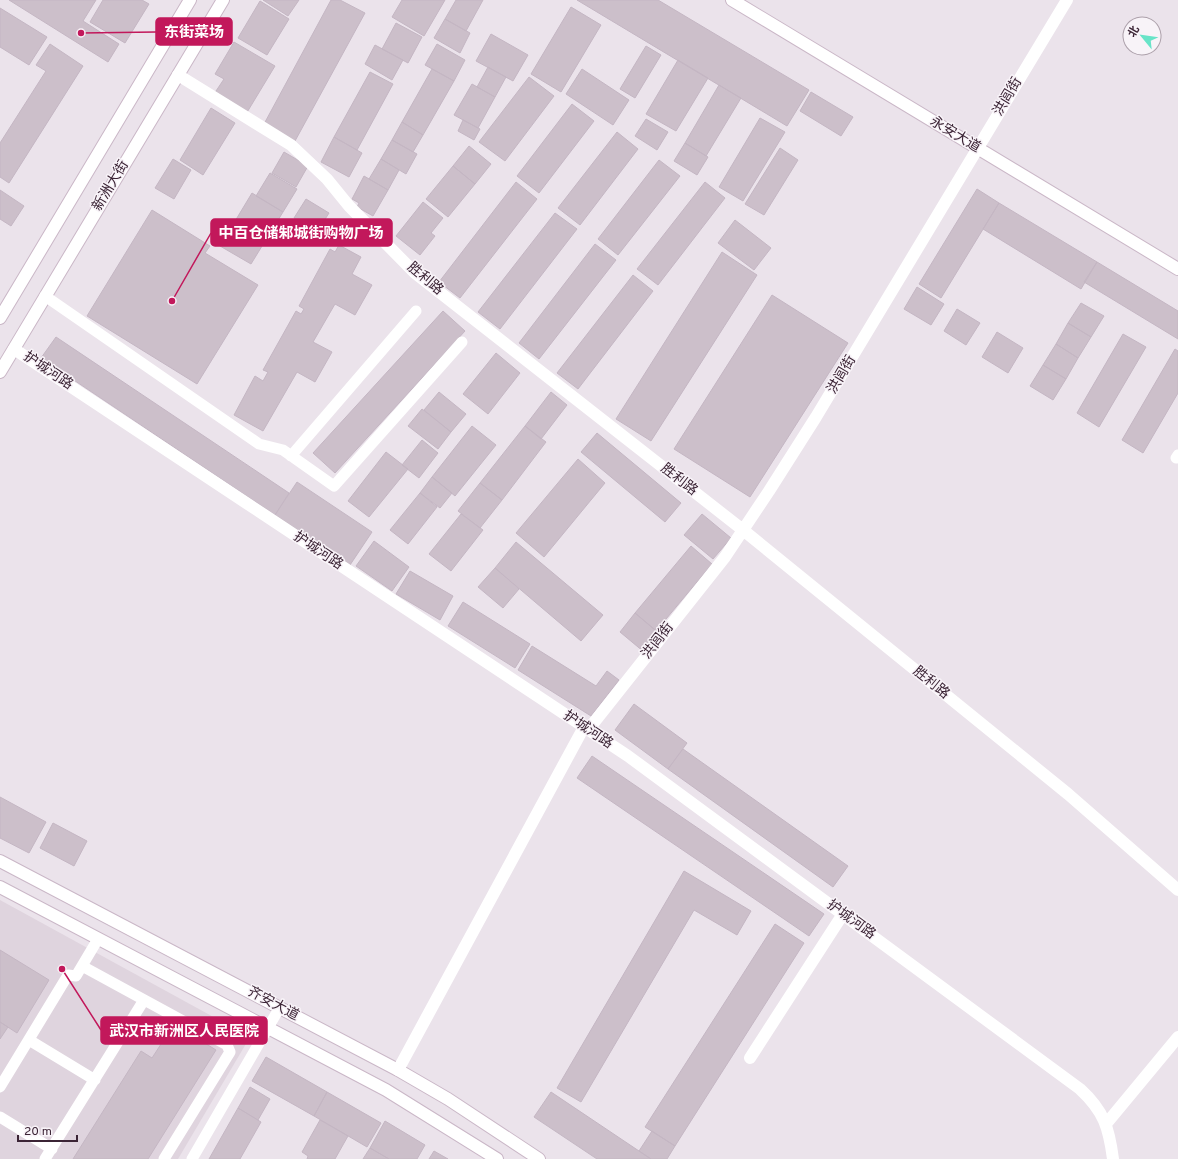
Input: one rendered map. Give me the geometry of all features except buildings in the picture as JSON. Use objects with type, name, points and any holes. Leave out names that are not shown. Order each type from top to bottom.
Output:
[{"type":"street","name":"新洲大街","points":[[0,318],[190,0]]},
{"type":"street","name":"新洲大街","points":[[0,372],[223,0]]},
{"type":"street","name":"永安大道","points":[[732,0],[1178,269]]},
{"type":"street","name":"洪闾街","points":[[398,1070],[586,728],[725,556],[743,530],[816,418],[1067,0]]},
{"type":"street","name":"胜利路","points":[[178,75],[291,145],[327,179],[349,206],[416,273],[743,530],[1068,794],[1124,845],[1178,890]]},
{"type":"street","name":"护城河路","points":[[14,349],[628,756],[1080,1088],[1092,1100],[1106,1124],[1113,1159]]},
{"type":"street","name":"齐安大道","points":[[0,861],[398,1070],[460,1107],[539,1159]]},
{"type":"street","name":"齐安大道","points":[[0,887],[386,1090],[497,1159]]},
{"type":"street","points":[[750,1058],[843,914]]},
{"type":"street","points":[[1106,1124],[1178,1037]]},
{"type":"lane","points":[[45,296],[259,444],[283,450],[334,486],[462,342]]},
{"type":"lane","points":[[291,456],[416,311]]},
{"type":"lane","points":[[0,1087],[68,975],[76,976],[98,939]]},
{"type":"lane","points":[[82,966],[227,1045],[230,1052],[164,1159]]},
{"type":"lane","points":[[45,1159],[144,1000]]},
{"type":"lane","points":[[192,1159],[280,1007]]},
{"type":"lane","points":[[29,1040],[94,1080]]},
{"type":"lane","points":[[0,1117],[52,1149]]},
{"type":"shaded area","points":[[0,900],[250,1037],[178,1159],[0,1159]]},
{"type":"place","name":"东街菜场","points":[[81,33]]},
{"type":"place","name":"中百仓储邾城街购物广场","points":[[172,301]]},
{"type":"place","name":"武汉市新洲区人民医院","points":[[62,969]]}]
